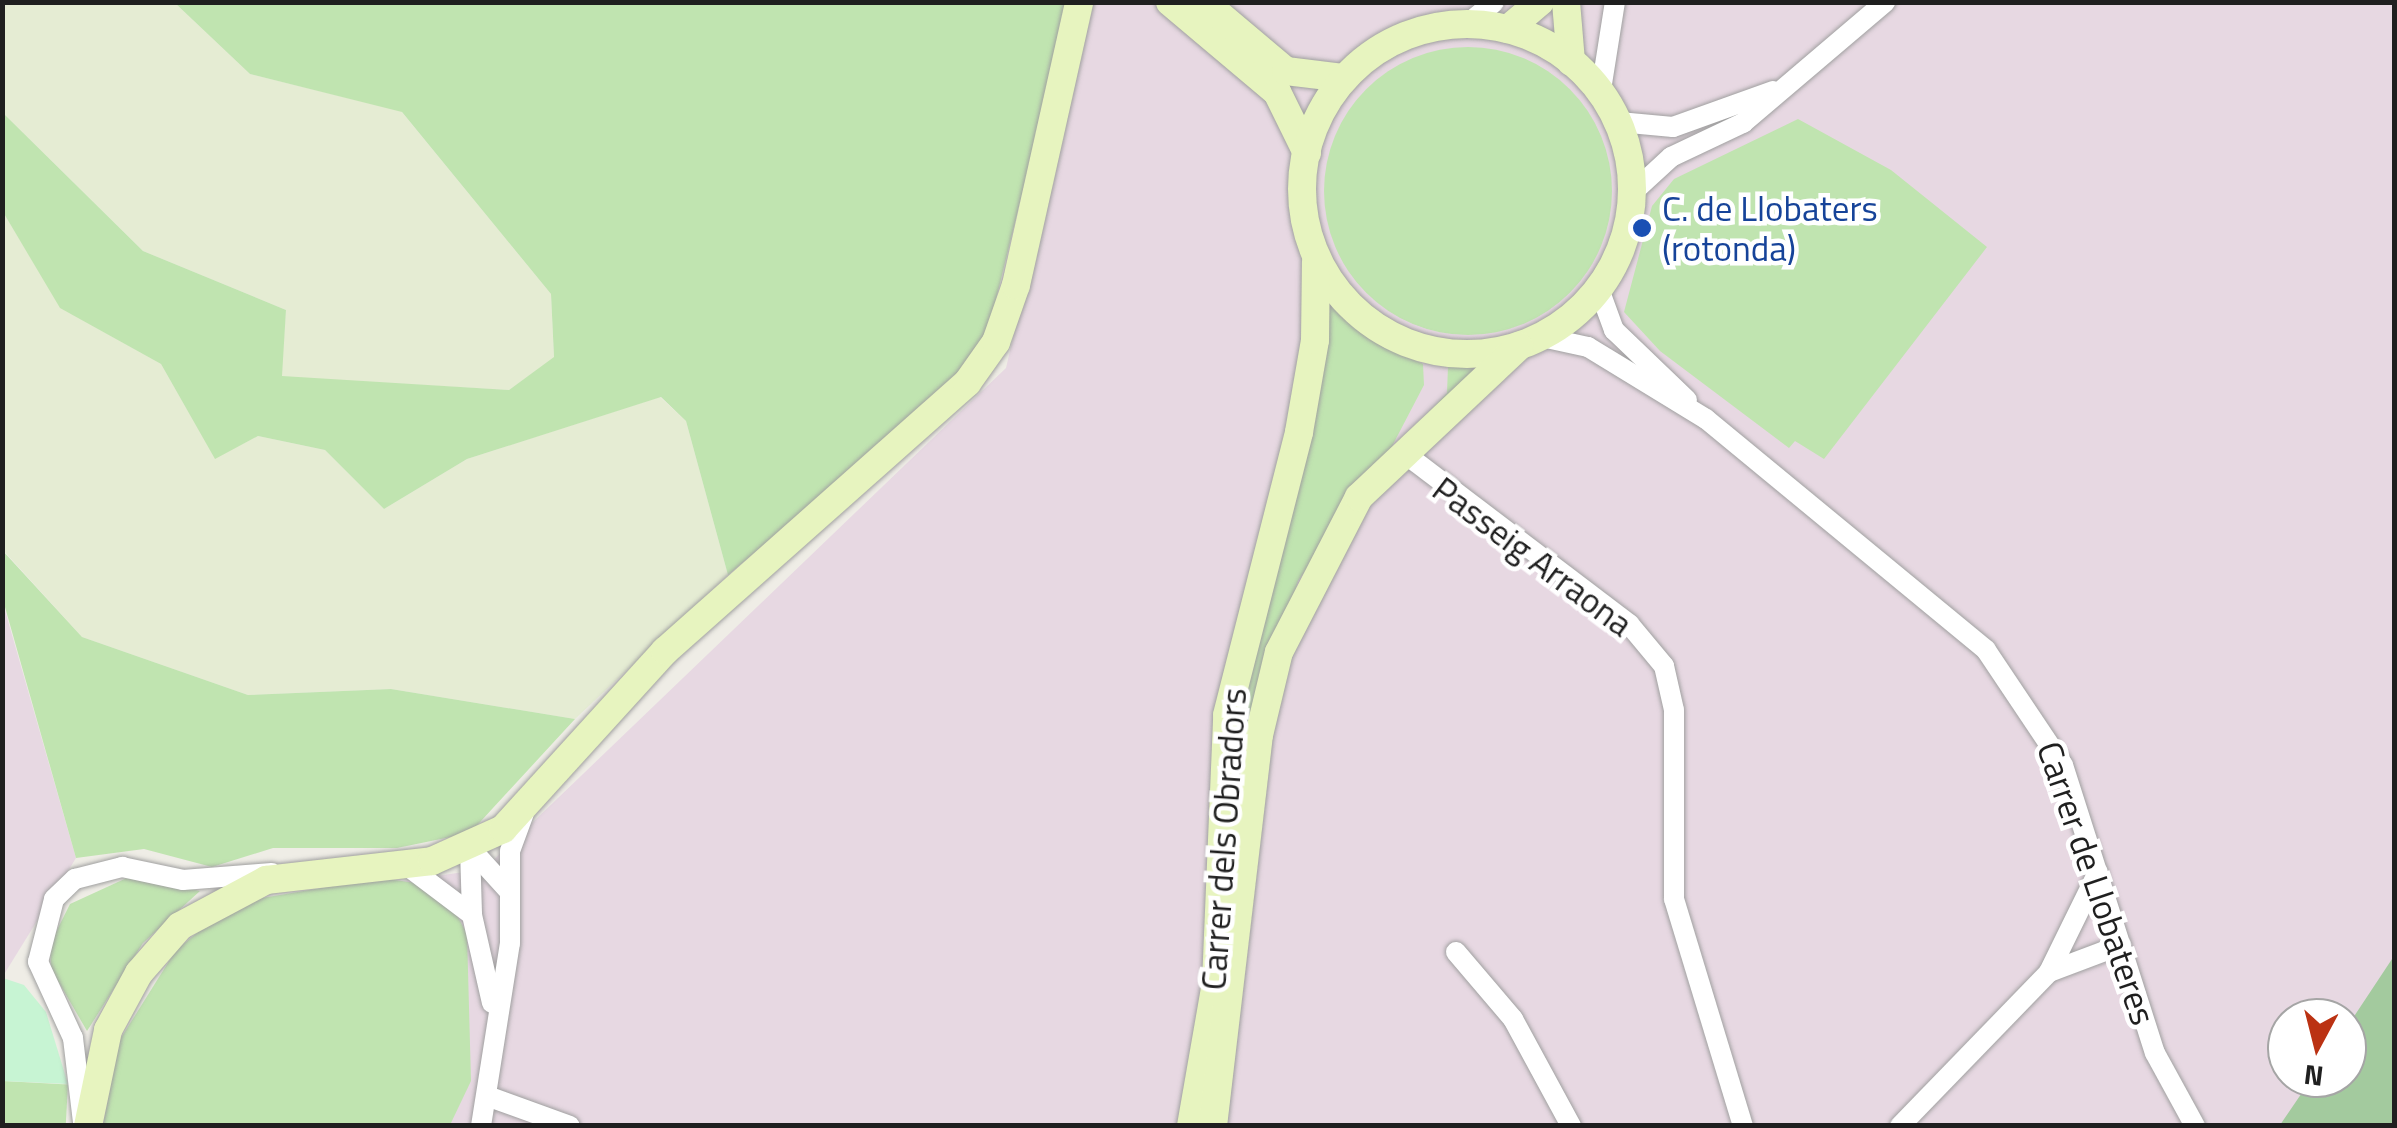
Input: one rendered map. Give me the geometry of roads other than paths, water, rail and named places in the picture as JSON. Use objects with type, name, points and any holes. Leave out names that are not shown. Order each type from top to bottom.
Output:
[{"type":"main road","points":[[86,1126],[108,1030],[162,943],[208,906],[294,873],[406,865],[470,848],[527,807],[665,650],[945,407],[984,361],[1016,284],[1079,2]]},
{"type":"main road","points":[[1170,2],[1277,92],[1307,153]]},
{"type":"main road","points":[[1204,2],[1286,71],[1344,78]]},
{"type":"main road","points":[[1508,28],[1540,2]]},
{"type":"main road","points":[[1566,2],[1572,62]]},
{"type":"main road","points":[[1213,1126],[1226,985],[1259,735],[1278,652],[1359,497],[1531,341],[1600,289],[1622,244],[1632,194],[1619,122],[1601,90],[1572,62],[1508,28],[1466,25],[1391,42],[1344,78],[1307,153],[1302,204],[1316,260],[1391,338],[1468,355],[1531,341]]},
{"type":"main road","name":"Carrer dels Obradors","points":[[1191,1126],[1226,985],[1227,715],[1299,432],[1316,340],[1316,260]]},
{"type":"street","points":[[1466,25],[1494,2]]},
{"type":"street","points":[[1601,90],[1615,2]]},
{"type":"street","points":[[1632,194],[1672,156],[1743,123],[1798,81],[1885,2]]},
{"type":"street","points":[[1619,122],[1673,127],[1798,81]]},
{"type":"street","name":"Carrer de Llobateres","points":[[1600,289],[1614,330],[1706,419],[1986,650],[2049,736],[2098,872],[2155,1053],[2195,1126]]},
{"type":"street","name":"Carrer de Llobateres","points":[[1531,341],[1588,347],[1706,419]]},
{"type":"street","name":"Passeig Arraona","points":[[1404,453],[1629,624],[1664,666],[1674,710],[1674,899],[1742,1126]]},
{"type":"street","points":[[481,1126],[495,1014],[510,943],[507,889],[527,807]]},
{"type":"street","points":[[470,848],[507,889]]},
{"type":"street","points":[[470,848],[472,916],[495,1014]]},
{"type":"street","points":[[406,865],[472,916]]},
{"type":"street","points":[[86,1126],[73,1038],[38,962],[54,899],[75,879],[122,866],[184,880],[294,873]]},
{"type":"street","points":[[1900,1126],[2050,972],[2098,872]]},
{"type":"street","points":[[2050,972],[2121,944]]},
{"type":"street","points":[[1456,952],[1514,1019],[1571,1126]]},
{"type":"street","points":[[487,1096],[570,1126]]},
{"type":"place","name":"C. de Llobaters (rotonda)","points":[[1642,228]]}]
